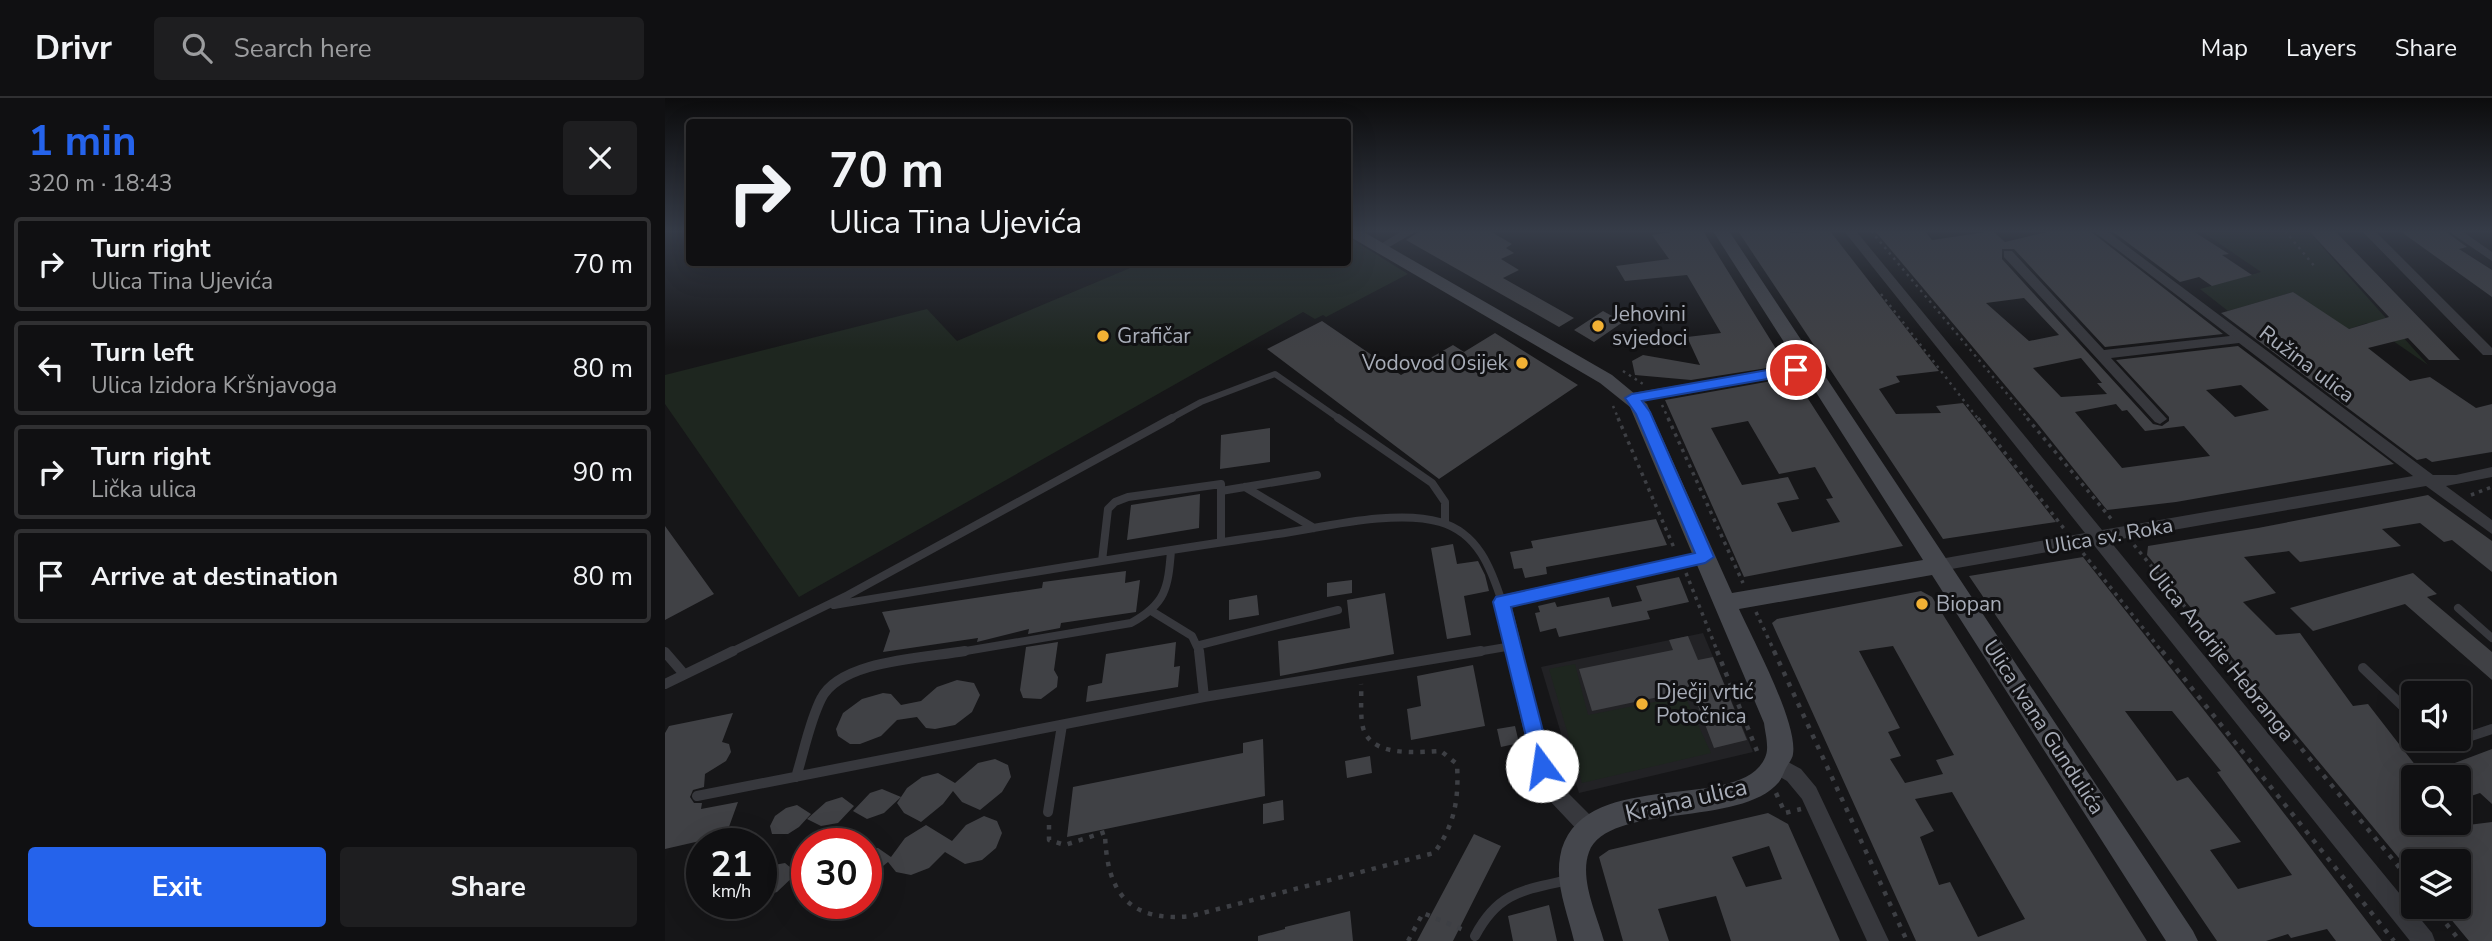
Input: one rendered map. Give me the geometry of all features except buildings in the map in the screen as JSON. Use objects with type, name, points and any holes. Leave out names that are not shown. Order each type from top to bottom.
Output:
[{"type":"street","points":[[1419,270],[1606,379],[1632,398],[1643,412],[1782,737],[1783,748],[1773,770],[1801,783],[1815,806],[1878,941]]},
{"type":"street","name":"Ulica Ivana Gundulića","points":[[1747,270],[2183,941]]},
{"type":"street","name":"Ulica Andrije Hebranga","points":[[1882,270],[2424,941]]},
{"type":"street","points":[[2023,270],[2160,418]]},
{"type":"street","name":"Ružina ulica","points":[[2150,270],[2492,528]]},
{"type":"street","points":[[2407,270],[2488,352]]},
{"type":"street","points":[[2101,355],[2240,339]]},
{"type":"street","points":[[1632,398],[1812,367]]},
{"type":"street","name":"Ulica sv. Roka","points":[[1725,603],[2428,480],[2456,480],[2492,472]]},
{"type":"street","points":[[1590,941],[1574,879],[1576,850],[1590,829],[1556,794],[1542,766],[1502,602],[1705,557]]},
{"type":"street","name":"Krajna ulica","points":[[1590,829],[1609,817],[1743,791],[1773,770]]},
{"type":"lane","points":[[665,684],[821,608],[1201,402],[1275,374],[1432,483],[1445,502],[1445,523]]},
{"type":"lane","points":[[1221,491],[1317,475]]},
{"type":"lane","points":[[1102,561],[1108,509],[1128,496],[1221,484],[1221,542]]},
{"type":"lane","points":[[1245,487],[1315,528]]},
{"type":"lane","points":[[821,608],[1221,542],[1404,516],[1426,517],[1464,532],[1477,544],[1489,564],[1502,602]]},
{"type":"lane","points":[[796,777],[821,698],[835,681],[858,668],[1131,623],[1153,612],[1165,592],[1171,551]]},
{"type":"lane","points":[[2458,608],[2492,638]]},
{"type":"lane","points":[[1200,645],[1338,610]]},
{"type":"lane","points":[[1153,612],[1189,632],[1200,645],[1204,697]]},
{"type":"lane","points":[[697,796],[1204,697],[1512,646]]},
{"type":"lane","points":[[665,652],[684,674]]},
{"type":"lane","points":[[2363,668],[2401,704]]},
{"type":"lane","points":[[1048,812],[1062,725]]},
{"type":"lane","points":[[2471,736],[2492,729]]},
{"type":"lane","points":[[1475,936],[1483,919],[1501,899],[1574,879]]},
{"type":"path","points":[[1904,270],[2401,869]]},
{"type":"path","points":[[1879,291],[2075,542],[2394,941]]},
{"type":"path","points":[[1609,397],[1773,770],[1785,813],[1815,806]]},
{"type":"path","points":[[1048,812],[1049,840],[1065,845],[1105,832],[1107,874],[1128,906],[1159,917],[1191,916],[1434,853],[1448,835],[1459,802],[1457,764],[1441,751],[1404,752],[1374,744],[1364,732],[1360,671]]},
{"type":"path","points":[[1408,941],[1423,913],[1475,936]]},
{"type":"path","points":[[2443,919],[2461,941]]},
{"type":"shaded area","points":[[1125,270],[1402,270],[1408,274],[1326,317],[1323,315],[1315,319],[1303,312],[799,597],[665,404],[665,375],[927,309],[957,341]]},
{"type":"shaded area","points":[[2259,270],[2343,270],[2428,365],[2367,323],[2340,332],[2293,292],[2228,311],[2200,289],[2261,272]]},
{"type":"shaded area","name":"Dječji vrtić Potočnica","points":[[1703,633],[1753,752],[1579,793],[1541,667]]},
{"type":"shaded area","points":[[1575,664],[1588,715],[1685,696],[1711,753],[1582,783],[1549,669]]},
{"type":"place","name":"Jehovini svjedoci","points":[[1598,326]]},
{"type":"place","name":"Grafičar","points":[[1103,336]]},
{"type":"place","name":"Vodovod Osijek","points":[[1522,363]]},
{"type":"place","name":"Biopan","points":[[1922,604]]},
{"type":"place","name":"Dječji vrtić Potočnica","points":[[1642,704]]},
{"type":"route","points":[[1542,766],[1502,602],[1705,557],[1643,412],[1632,398],[1796,370]]}]
